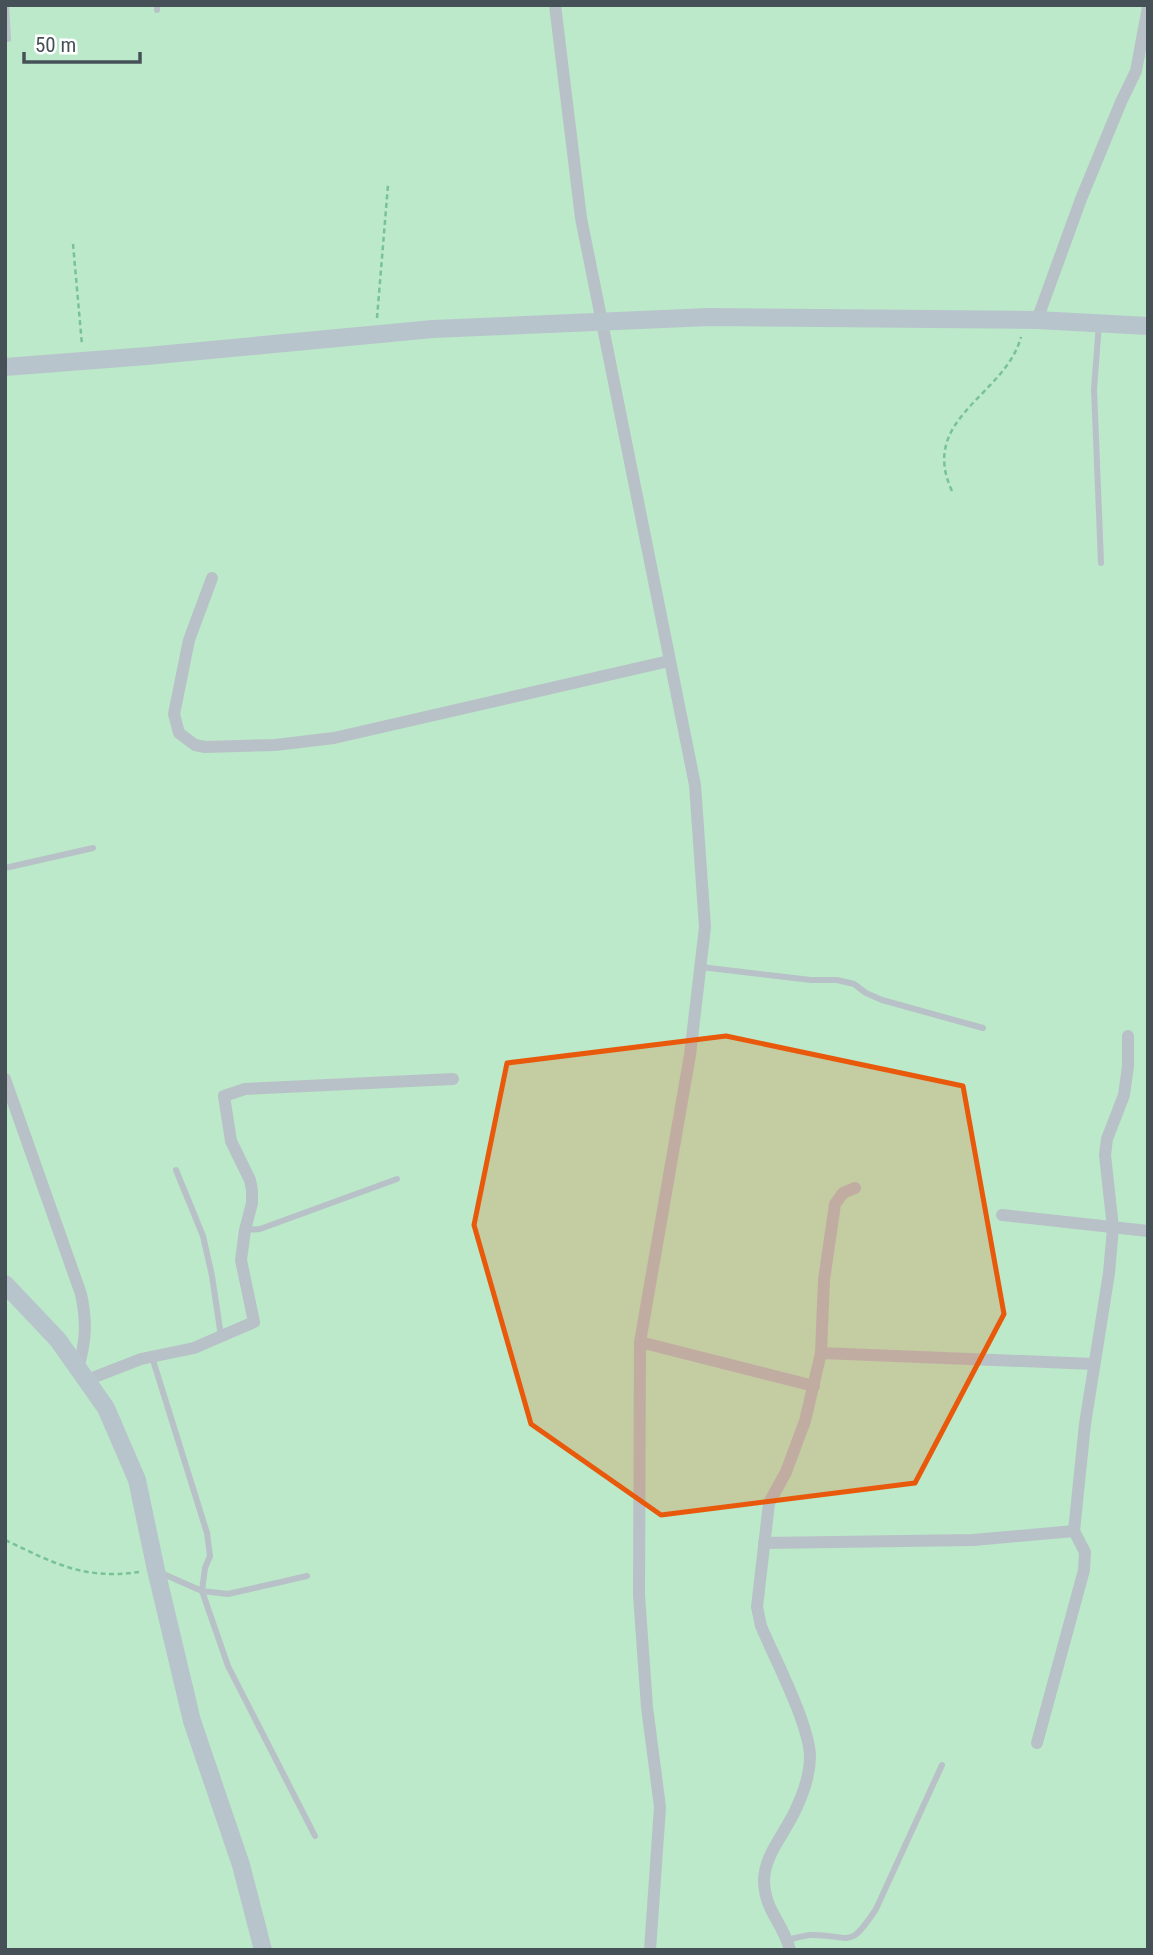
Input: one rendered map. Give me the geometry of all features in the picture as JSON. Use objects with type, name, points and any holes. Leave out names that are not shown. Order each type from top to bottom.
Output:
[{"type":"street","points":[[555,5],[581,218],[695,785],[705,927],[688,1068],[640,1342],[639,1595],[647,1707],[660,1807],[650,1950]]},
{"type":"street","points":[[1032,320],[1136,71],[1148,7]]},
{"type":"street","points":[[5,367],[433,329],[709,317],[1032,320],[1148,326]]},
{"type":"street","points":[[212,578],[189,640],[174,714],[179,733],[195,745],[205,747],[275,745],[334,738],[669,661]]},
{"type":"street","points":[[1037,1743],[1084,1570],[1085,1552],[1074,1531],[1085,1424],[1109,1273],[1113,1228],[1106,1147],[1124,1095],[1128,1036]]},
{"type":"street","points":[[5,1079],[80,1294],[86,1319],[82,1374]]},
{"type":"street","points":[[82,1374],[194,1348],[254,1322],[241,1260],[252,1203],[250,1180],[231,1141],[224,1096],[245,1089],[453,1079]]},
{"type":"street","points":[[789,1945],[765,1900],[764,1876],[771,1854],[802,1798],[810,1759],[808,1738],[757,1607],[769,1503],[786,1472],[806,1421],[821,1353],[824,1280],[835,1203],[843,1193],[855,1188]]},
{"type":"street","points":[[1002,1215],[1148,1231]]},
{"type":"street","points":[[5,1284],[58,1340],[106,1408],[137,1480],[192,1721],[241,1865],[263,1950]]},
{"type":"street","points":[[640,1342],[814,1386]]},
{"type":"street","points":[[821,1353],[1094,1364]]},
{"type":"street","points":[[764,1543],[973,1540],[1074,1531]]},
{"type":"lane","points":[[6,5],[8,40]]},
{"type":"lane","points":[[1099,323],[1094,389],[1101,563]]},
{"type":"lane","points":[[5,868],[93,848]]},
{"type":"lane","points":[[701,967],[846,982],[882,1000],[983,1028]]},
{"type":"lane","points":[[176,1170],[203,1236],[221,1336]]},
{"type":"lane","points":[[245,1230],[260,1229],[397,1178]]},
{"type":"lane","points":[[147,1358],[209,1546],[210,1556],[201,1591],[222,1654],[315,1836]]},
{"type":"lane","points":[[156,1570],[201,1591],[229,1594],[307,1576]]},
{"type":"lane","points":[[789,1945],[808,1935],[845,1939],[862,1930],[876,1909],[943,1765]]},
{"type":"path","points":[[375,334],[388,185]]},
{"type":"path","points":[[73,243],[84,361]]},
{"type":"path","points":[[952,491],[944,469],[945,446],[956,423],[979,395],[1002,375],[1032,320]]},
{"type":"path","points":[[5,1540],[72,1570],[114,1576],[156,1570]]},
{"type":"highlighted area","points":[[726,1036],[963,1086],[1004,1314],[915,1483],[661,1515],[531,1424],[474,1225],[507,1063]]},
{"type":"green space","points":[[5,5],[1148,5],[1148,1950],[5,1950]]}]
